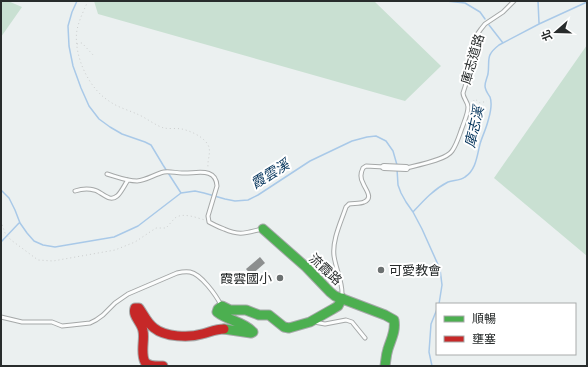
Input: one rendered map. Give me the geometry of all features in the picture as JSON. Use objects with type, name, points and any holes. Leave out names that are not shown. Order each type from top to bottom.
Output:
[{"type":"street","points":[[384,167],[406,168]]},
{"type":"street","name":"流霞路","points":[[263,229],[306,267],[335,296],[385,315],[394,320],[394,336],[387,352],[385,366]]},
{"type":"street","points":[[163,366],[149,365],[145,362],[142,330],[134,312],[135,308],[139,308],[148,323],[156,330],[177,336],[193,336],[219,329],[253,333],[252,330],[245,325],[222,316],[217,312],[222,306],[230,310],[246,310],[259,315],[269,315],[284,327],[289,328],[310,322],[333,309],[338,306],[342,298]]},
{"type":"lane","name":"庫志道路","points":[[406,168],[446,157],[452,152],[467,114],[468,104],[463,97],[463,93],[472,65],[474,41],[476,36],[486,24],[503,12],[514,1]]},
{"type":"lane","points":[[342,298],[341,283],[334,256],[335,240],[348,204],[367,201],[369,197],[362,182],[361,171],[363,168],[366,166],[384,167]]},
{"type":"lane","points":[[107,174],[128,180],[139,181],[163,172],[171,171],[181,173],[208,173],[214,176],[217,181],[217,186],[208,216],[209,222]]},
{"type":"lane","points":[[75,191],[80,189],[95,190],[106,197],[113,198],[117,196],[128,180]]},
{"type":"lane","name":"流霞路","points":[[209,222],[233,232],[245,233],[263,229]]},
{"type":"lane","points":[[1,317],[22,322],[52,322],[62,326],[90,323],[96,320],[115,303],[128,294],[184,271],[196,274],[219,300],[222,306]]},
{"type":"lane","points":[[310,322],[325,324],[346,320],[352,322],[365,338]]},
{"type":"path","points":[[88,1],[79,21],[77,31],[77,44],[82,67],[87,78],[97,91],[109,101],[144,117],[160,127],[190,131],[199,136],[205,141],[210,151],[207,163],[208,173]]},
{"type":"path","points":[[77,44],[82,43],[94,56]]},
{"type":"path","points":[[468,107],[474,99],[480,103],[487,101]]},
{"type":"path","points":[[1,221],[5,233],[17,245],[38,260],[53,261],[115,250],[128,246],[156,228],[166,228],[179,216],[191,216],[209,222]]},
{"type":"green space","points":[[1,1],[8,1],[22,7],[1,37]]},
{"type":"green space","points":[[94,1],[374,1],[441,66],[405,101],[98,14]]},
{"type":"green space","points":[[587,45],[587,256],[494,178]]},
{"type":"building","points":[[260,257],[265,263],[251,275],[246,269]]},
{"type":"waterway","points":[[77,1],[68,26],[69,46],[73,66],[89,106],[99,119],[110,127],[122,134],[151,145],[181,193]]},
{"type":"waterway","points":[[446,1],[465,3],[480,12],[485,19]]},
{"type":"waterway","points":[[538,1],[539,23]]},
{"type":"waterway","name":"庫志溪","points":[[413,212],[438,188],[448,182],[463,178],[469,174],[474,167],[491,109],[491,100],[485,86],[488,74],[489,58],[492,52],[499,45],[539,24],[587,2]]},
{"type":"waterway","points":[[489,25],[503,43]]},
{"type":"waterway","name":"霞雲溪","points":[[1,190],[9,198],[20,223],[34,241],[43,245],[55,247],[114,237],[138,226],[181,193],[195,191],[235,201],[248,200],[310,161],[352,141],[367,137],[376,136],[386,141],[393,151],[397,165]]},
{"type":"waterway","name":"霞雲溪","points":[[397,169],[398,185],[401,193],[422,229],[440,269],[442,285],[439,303]]},
{"type":"waterway","points":[[1,242],[19,223]]},
{"type":"waterway","name":"霞雲溪","points":[[432,366],[429,352],[431,324],[436,312]]},
{"type":"traffic: fast","points":[[263,229],[306,267],[335,296],[385,315],[394,320],[394,331],[387,351],[385,366]]},
{"type":"traffic: fast","points":[[224,329],[251,333],[253,332],[249,328],[217,312],[222,306],[230,310],[246,310],[259,315],[269,315],[284,327],[289,328],[310,322],[333,309],[338,306],[342,298]]},
{"type":"traffic: jam","points":[[163,366],[151,365],[145,362],[143,355],[143,331],[136,317],[134,311],[135,308],[139,308],[147,321],[154,328],[171,335],[191,336],[224,329]]},
{"type":"place","name":"可愛教會","points":[[381,270]]},
{"type":"place","name":"霞雲國小","points":[[280,278]]}]
